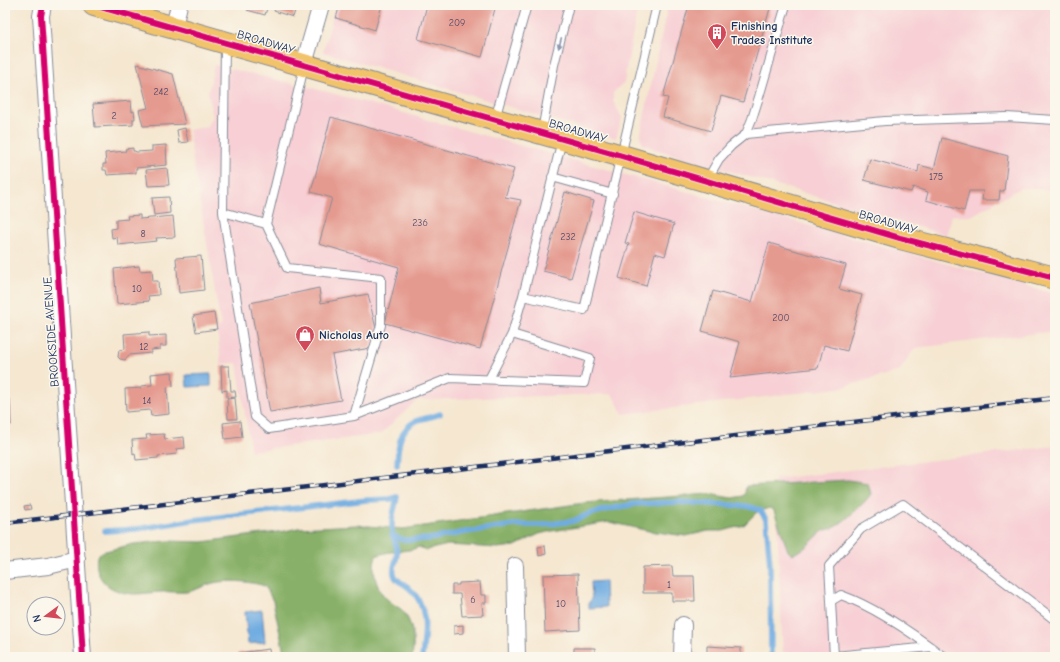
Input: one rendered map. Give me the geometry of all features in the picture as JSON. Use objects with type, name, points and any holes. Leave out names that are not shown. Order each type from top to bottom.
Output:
[{"type":"main road","name":"BROADWAY","points":[[94,5],[562,138],[900,238],[1055,278]]},
{"type":"street","name":"BROOKSIDE AVENUE","points":[[43,5],[41,16],[83,657]]},
{"type":"street","points":[[174,28],[178,5]]},
{"type":"street","points":[[304,64],[321,5]]},
{"type":"street","points":[[5,571],[42,567],[77,559]]},
{"type":"street","points":[[515,566],[517,657]]},
{"type":"street","points":[[682,657],[683,626]]},
{"type":"lane","points":[[495,120],[527,5]]},
{"type":"lane","points":[[541,132],[554,65],[569,5]]},
{"type":"lane","points":[[522,296],[584,310],[657,5]]},
{"type":"lane","points":[[706,181],[719,158],[746,134],[752,119],[786,5]]},
{"type":"lane","points":[[225,42],[223,212],[255,417],[269,429],[354,416],[450,378],[584,383],[590,358],[512,334]]},
{"type":"lane","points":[[304,64],[266,224],[287,268],[381,278],[381,324],[354,416]]},
{"type":"lane","points":[[746,134],[885,121],[1006,117],[1055,120]]},
{"type":"lane","points":[[489,379],[512,334],[562,138]]},
{"type":"lane","points":[[552,177],[612,194]]},
{"type":"lane","points":[[223,212],[266,224]]},
{"type":"lane","points":[[931,647],[834,656],[829,566],[861,529],[903,504],[1055,620]]},
{"type":"lane","points":[[831,601],[841,596],[856,601],[915,635],[944,657]]},
{"type":"shaded area","points":[[336,5],[638,5],[624,82],[613,93],[613,101],[622,118],[616,138],[323,52]]},
{"type":"shaded area","points":[[668,5],[1055,5],[1055,190],[1020,188],[971,216],[952,215],[946,235],[655,149],[643,144],[640,137]]},
{"type":"shaded area","points":[[214,65],[328,92],[1055,294],[1055,331],[915,348],[899,371],[839,388],[623,414],[612,394],[417,400],[381,434],[251,451],[237,363],[221,364],[217,329],[221,327],[188,130],[206,127],[213,117],[208,93]]},
{"type":"shaded area","points":[[1055,446],[1055,657],[783,657],[775,479]]},
{"type":"green space","points":[[848,480],[868,483],[871,494],[842,522],[833,528],[823,531],[800,551],[791,554],[788,551],[774,511],[769,508],[757,512],[744,525],[723,531],[708,531],[686,536],[649,531],[609,522],[539,534],[515,546],[497,548],[448,545],[426,550],[419,547],[409,550],[388,552],[376,556],[374,573],[380,590],[383,595],[402,610],[409,620],[413,639],[412,657],[285,657],[273,601],[265,586],[254,583],[224,581],[187,592],[126,593],[111,588],[105,584],[98,572],[96,564],[97,556],[102,552],[133,544],[167,541],[202,542],[298,528],[357,525],[403,529],[584,503],[709,494],[732,498],[743,496],[746,486]]},
{"type":"water","points":[[211,374],[211,386],[187,387],[186,375]]},
{"type":"water","points":[[605,581],[606,607],[589,608],[589,602],[592,599],[591,582]]},
{"type":"water","points":[[262,610],[265,642],[248,644],[245,612]]},
{"type":"building","points":[[248,5],[268,5],[265,15],[247,10]]},
{"type":"building","points":[[276,5],[297,5],[293,17],[274,11]]},
{"type":"building","points":[[340,5],[382,5],[375,30],[336,18]]},
{"type":"building","points":[[427,5],[496,5],[482,57],[418,39]]},
{"type":"building","name":"Finishing Trades Institute","points":[[689,5],[771,5],[743,102],[721,96],[711,131],[663,117],[668,98],[663,97]]},
{"type":"building","points":[[137,64],[173,74],[185,124],[143,126],[139,110],[148,108]]},
{"type":"building","points":[[131,101],[132,112],[134,111],[135,119],[133,119],[133,125],[95,127],[93,104]]},
{"type":"building","points":[[331,117],[514,169],[505,197],[521,200],[480,349],[385,323],[399,267],[319,244],[332,198],[311,192]]},
{"type":"building","points":[[185,128],[188,142],[179,143],[177,130]]},
{"type":"building","points":[[942,138],[1008,156],[1004,191],[1000,191],[999,200],[982,200],[983,191],[969,191],[964,211],[926,200],[928,192],[913,187],[911,192],[864,180],[870,159],[918,172],[919,165],[934,169]]},
{"type":"building","points":[[166,145],[167,165],[136,168],[136,173],[107,175],[106,170],[103,170],[103,164],[106,164],[105,153],[126,151],[125,149],[133,148],[133,151],[136,152],[152,151],[152,146]]},
{"type":"building","points":[[167,168],[169,185],[148,186],[146,170]]},
{"type":"building","points":[[565,192],[594,201],[571,278],[543,271]]},
{"type":"building","points":[[169,197],[170,213],[154,215],[152,198]]},
{"type":"building","points":[[634,212],[674,224],[665,256],[655,253],[646,286],[619,278],[629,244],[625,243]]},
{"type":"building","points":[[140,215],[140,219],[173,216],[175,237],[156,238],[157,241],[118,245],[117,237],[112,238],[111,229],[116,228],[116,220],[128,219],[127,216]]},
{"type":"building","points":[[769,243],[846,265],[839,289],[862,295],[847,351],[824,345],[818,368],[730,378],[740,342],[702,331],[713,291],[752,302]]},
{"type":"building","points":[[201,256],[204,290],[179,293],[176,258]]},
{"type":"building","points":[[139,266],[140,271],[152,270],[153,281],[158,281],[159,295],[148,296],[149,301],[117,304],[114,269]]},
{"type":"building","name":"Nicholas Auto","points":[[319,288],[321,303],[368,294],[376,329],[370,348],[332,355],[341,400],[270,412],[250,303]]},
{"type":"building","points":[[214,313],[217,329],[196,332],[193,316]]},
{"type":"building","points":[[149,332],[149,336],[166,335],[166,346],[160,346],[160,349],[151,350],[151,353],[129,355],[125,360],[118,357],[119,350],[125,349],[124,334]]},
{"type":"building","points":[[221,366],[229,366],[231,391],[235,391],[236,397],[227,398],[227,390],[222,391]]},
{"type":"building","points":[[172,372],[173,386],[167,387],[169,414],[151,416],[150,410],[126,412],[125,389],[141,388],[141,386],[152,385],[151,374]]},
{"type":"building","points":[[235,398],[237,419],[228,419],[227,399]]},
{"type":"building","points":[[5,400],[10,400],[11,425],[5,425]]},
{"type":"building","points":[[240,421],[242,437],[225,439],[223,423]]},
{"type":"building","points":[[164,434],[165,439],[184,437],[185,448],[176,449],[177,454],[158,456],[158,458],[136,460],[135,453],[133,454],[132,440],[147,439],[146,435]]},
{"type":"building","points":[[30,505],[31,509],[25,510],[24,506]]},
{"type":"building","points":[[545,546],[546,554],[539,556],[538,547]]},
{"type":"building","points":[[672,566],[673,576],[694,576],[695,601],[672,601],[672,593],[643,593],[643,567]]},
{"type":"building","points":[[578,574],[580,630],[545,632],[543,575]]},
{"type":"building","points":[[480,582],[481,595],[486,595],[486,603],[482,603],[483,615],[462,616],[460,594],[452,594],[452,585],[459,585],[459,583]]},
{"type":"building","points":[[463,625],[463,633],[454,634],[454,626]]},
{"type":"building","points":[[707,646],[741,648],[741,657],[707,657]]},
{"type":"building","points":[[574,648],[595,648],[595,657],[574,657]]},
{"type":"building","points":[[269,649],[270,657],[239,657],[238,653]]},
{"type":"waterway","points":[[397,465],[400,440],[406,429],[416,421],[440,414]]},
{"type":"waterway","points":[[105,531],[137,529],[193,520],[367,500],[390,499],[397,497],[392,525],[392,532],[397,553],[394,571],[396,579],[407,586],[416,595],[423,611],[425,629],[422,657]]},
{"type":"waterway","points":[[392,535],[404,540],[429,539],[513,525],[542,525],[573,521],[589,514],[634,504],[680,502],[747,506],[760,510],[766,519],[770,565],[771,657]]},
{"type":"railway","points":[[5,523],[1055,398]]},
{"type":"cycle path","points":[[43,5],[41,16],[83,657]]},
{"type":"cycle path","points":[[94,5],[622,156],[900,238],[1055,278]]},
{"type":"place","name":"Finishing Trades Institute","points":[[717,50]]},
{"type":"place","name":"Nicholas Auto","points":[[305,352]]}]
